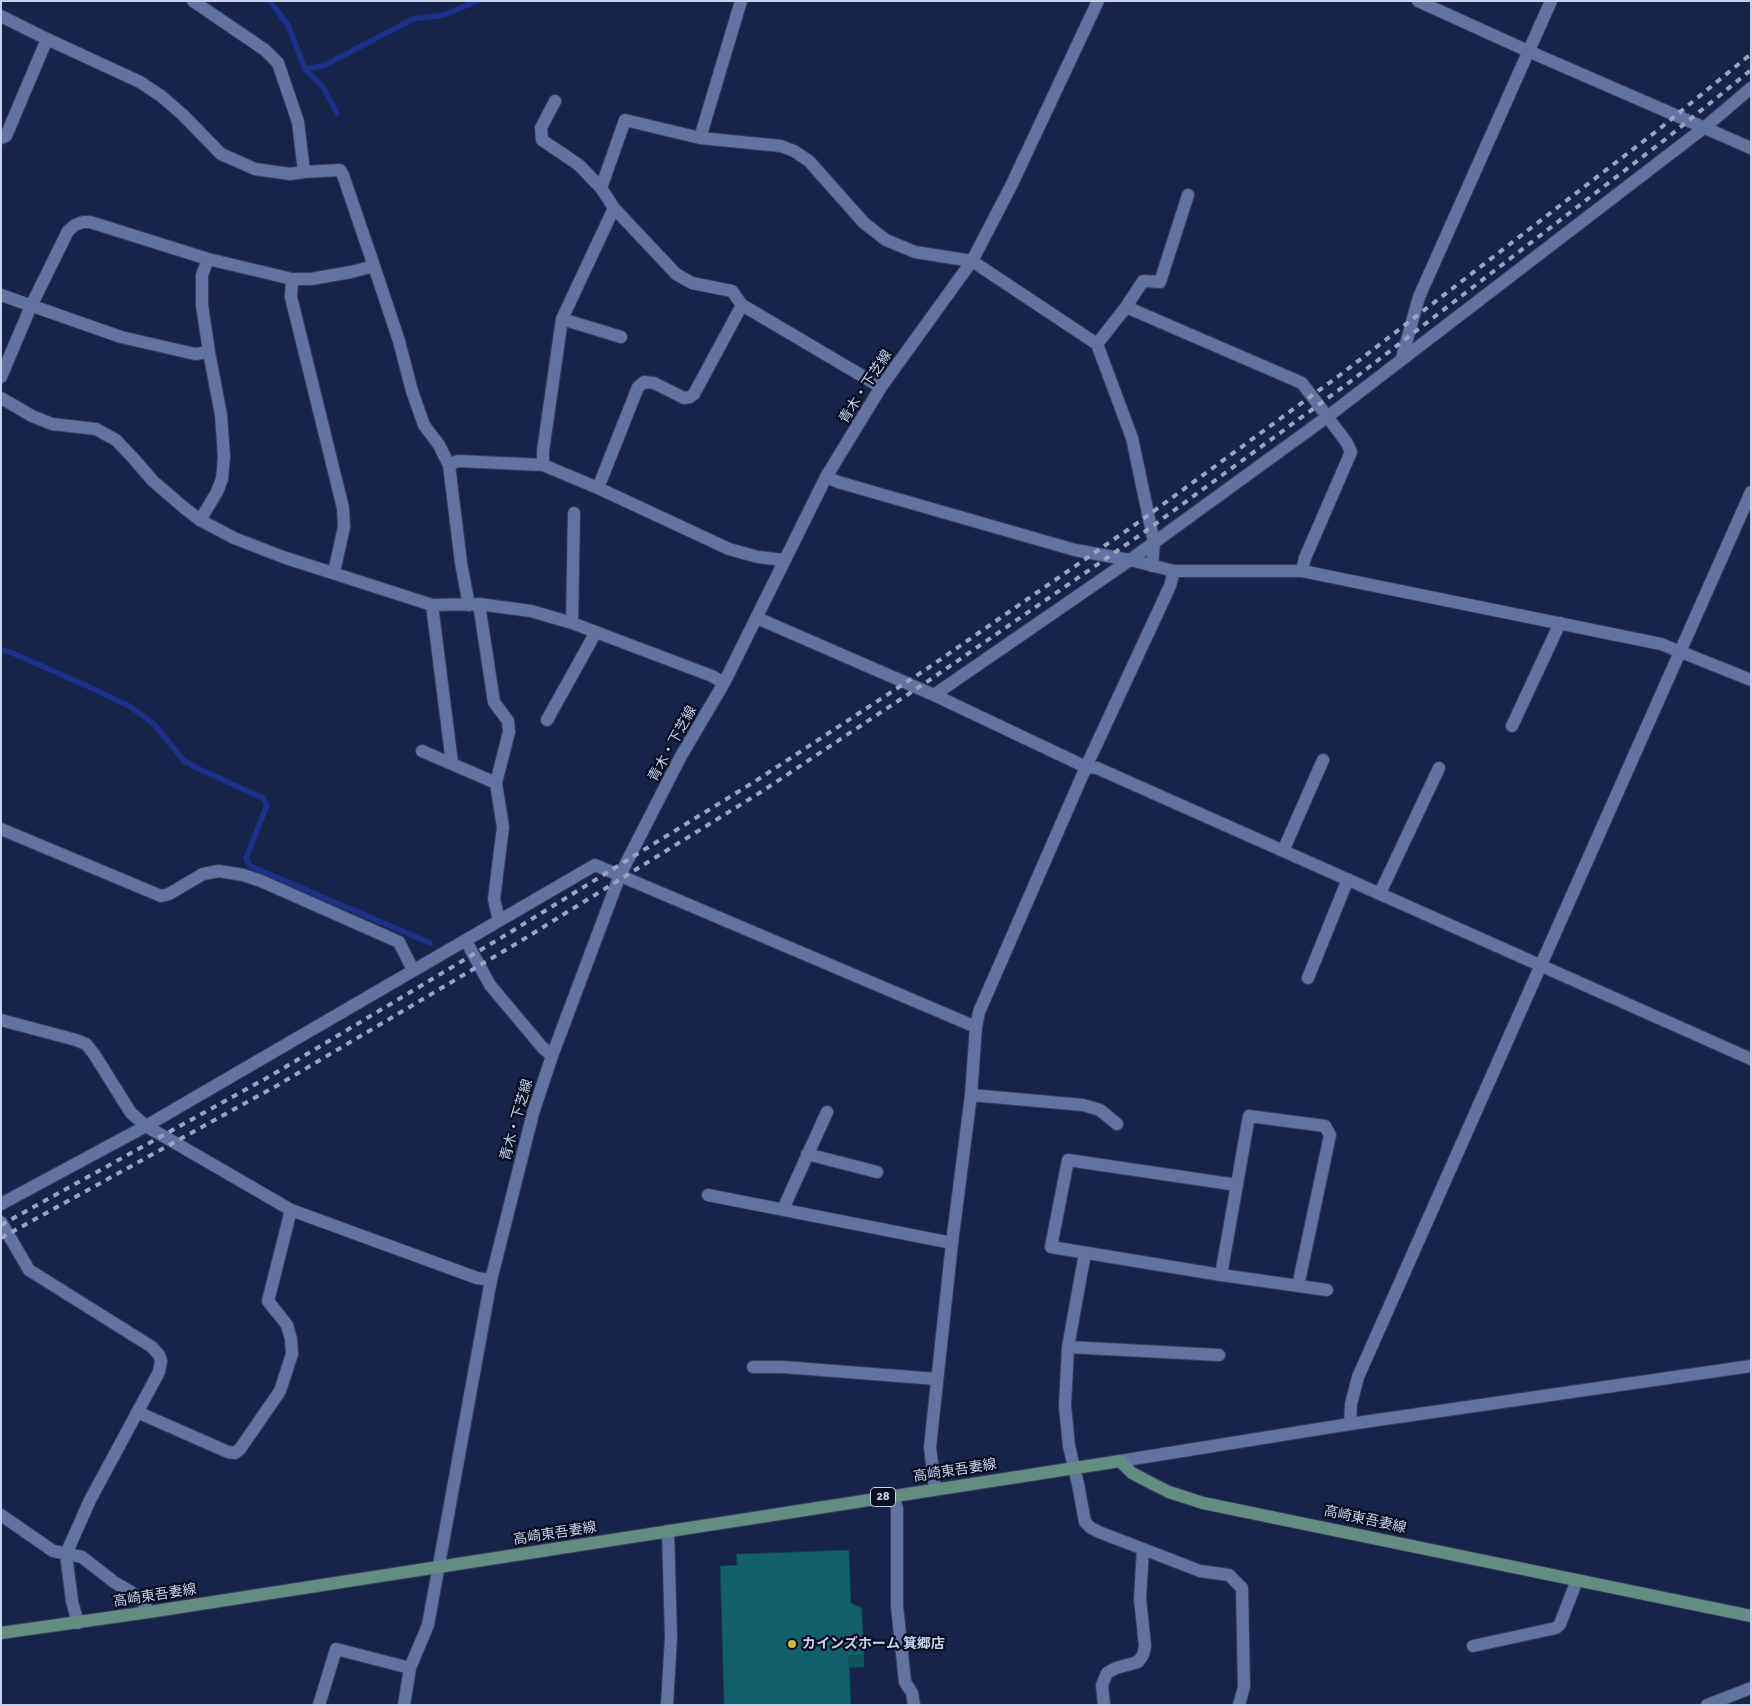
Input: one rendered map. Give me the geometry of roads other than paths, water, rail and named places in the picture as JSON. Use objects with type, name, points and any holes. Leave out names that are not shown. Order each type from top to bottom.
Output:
[{"type":"main road","name":"高崎東吾妻線","points":[[1,1633],[78,1623],[935,1489],[1120,1462],[1132,1473],[1169,1492],[1202,1503],[1751,1616]]},
{"type":"street","points":[[700,138],[741,1]]},
{"type":"street","name":"青木・下芝線","points":[[404,1705],[410,1668],[428,1625],[491,1280],[533,1113],[552,1056],[620,874],[682,756],[724,683],[826,477],[881,387],[972,261],[1011,186],[1098,1]]},
{"type":"street","points":[[1418,1],[1751,148]]},
{"type":"street","points":[[1402,358],[1419,297],[1552,1]]},
{"type":"street","points":[[201,3],[265,50],[278,62],[298,122],[304,172]]},
{"type":"street","points":[[1,16],[140,82],[161,96],[183,115],[221,154],[255,169],[290,174],[340,170],[343,175],[399,341],[412,391],[424,425],[439,445],[449,465],[461,563],[474,605],[494,702],[508,721],[509,732],[496,783],[503,827],[494,899],[499,921]]},
{"type":"street","points":[[1,138],[6,136],[47,39]]},
{"type":"street","points":[[934,695],[1130,560],[1327,417],[1705,127],[1751,88]]},
{"type":"street","points":[[555,101],[541,128],[542,140],[580,165],[601,188],[614,208],[676,274],[692,283],[732,291],[742,305],[881,387]]},
{"type":"street","points":[[601,188],[625,120],[700,138],[780,146],[794,151],[808,161],[864,223],[886,240],[915,252],[972,261],[1097,344],[1132,438],[1154,542],[1152,566]]},
{"type":"street","points":[[1097,344],[1126,307],[1143,281],[1160,282],[1188,195]]},
{"type":"street","points":[[543,465],[543,451],[562,319],[614,208]]},
{"type":"street","points":[[1,377],[31,306],[68,231],[75,225],[83,222],[90,222],[208,258],[292,279],[319,278],[374,266]]},
{"type":"street","points":[[200,520],[222,479],[224,457],[221,416],[202,304],[202,275],[208,258]]},
{"type":"street","points":[[292,279],[291,297],[343,508],[344,527],[334,572]]},
{"type":"street","points":[[1,295],[121,337],[196,354],[209,352]]},
{"type":"street","points":[[598,488],[638,387],[644,382],[654,383],[684,398],[694,394],[742,305]]},
{"type":"street","points":[[1126,307],[1302,382],[1348,443],[1351,452],[1305,558],[1302,571]]},
{"type":"street","points":[[562,319],[621,337]]},
{"type":"street","points":[[1,398],[32,416],[52,424],[96,429],[116,440],[153,481],[200,520],[234,538],[275,554],[432,605],[474,605],[531,611],[572,623],[712,676],[724,683]]},
{"type":"street","points":[[449,465],[458,461],[543,465],[598,488],[729,549],[758,557],[784,560]]},
{"type":"street","points":[[826,477],[1075,550],[1130,560],[1174,571],[1302,571],[1661,644],[1751,680]]},
{"type":"street","points":[[1350,1424],[1350,1404],[1358,1377],[1751,492]]},
{"type":"street","points":[[572,623],[574,513]]},
{"type":"street","points":[[935,1489],[930,1447],[979,1012],[1086,767],[1170,586],[1174,571]]},
{"type":"street","points":[[432,605],[452,763]]},
{"type":"street","points":[[757,618],[934,695],[1086,767],[1097,768],[1751,1059]]},
{"type":"street","points":[[1512,726],[1560,623]]},
{"type":"street","points":[[547,720],[596,632]]},
{"type":"street","points":[[422,751],[496,783]]},
{"type":"street","points":[[1283,850],[1323,760]]},
{"type":"street","points":[[1380,894],[1439,768]]},
{"type":"street","points":[[1,829],[161,896],[169,894],[203,874],[219,871],[243,875],[261,881],[399,942],[413,970]]},
{"type":"street","points":[[1,1204],[146,1126],[595,865],[976,1027]]},
{"type":"street","points":[[1308,978],[1348,879]]},
{"type":"street","points":[[466,940],[490,985],[542,1047],[552,1056]]},
{"type":"street","points":[[1,1020],[86,1044],[131,1113],[146,1126],[291,1210],[477,1278],[491,1280]]},
{"type":"street","points":[[971,1095],[1084,1104],[1100,1110],[1117,1124]]},
{"type":"street","points":[[783,1209],[827,1112]]},
{"type":"street","points":[[1221,1275],[1249,1116],[1325,1126],[1330,1135],[1298,1286]]},
{"type":"street","points":[[808,1154],[877,1172]]},
{"type":"street","points":[[1237,1185],[1068,1160],[1051,1247],[1327,1290]]},
{"type":"street","points":[[708,1195],[952,1243]]},
{"type":"street","points":[[137,1412],[228,1452],[235,1452],[240,1449],[280,1391],[292,1354],[291,1338],[287,1325],[268,1301],[291,1210]]},
{"type":"street","points":[[1,1222],[29,1270],[152,1347],[159,1355],[161,1361],[159,1372],[90,1500],[66,1554],[72,1601],[78,1623]]},
{"type":"street","points":[[1085,1253],[1068,1347],[1065,1406],[1065,1424],[1085,1522],[1099,1532],[1200,1571],[1229,1575],[1242,1588],[1244,1687],[1239,1705]]},
{"type":"street","points":[[1068,1347],[1220,1355]]},
{"type":"street","points":[[1120,1462],[1350,1424],[1751,1366]]},
{"type":"street","points":[[753,1367],[783,1367],[937,1379]]},
{"type":"street","points":[[894,1496],[897,1509],[897,1606],[905,1682],[912,1693],[914,1705]]},
{"type":"street","points":[[1,1515],[53,1551],[74,1554],[88,1560],[114,1582],[138,1596],[149,1612]]},
{"type":"street","points":[[668,1532],[671,1637],[668,1705]]},
{"type":"street","points":[[1104,1705],[1102,1685],[1107,1673],[1116,1668],[1138,1662],[1143,1655],[1145,1646],[1140,1599],[1143,1549]]},
{"type":"street","points":[[1473,1646],[1556,1628],[1560,1624],[1577,1580]]},
{"type":"street","points":[[319,1705],[336,1649],[410,1668]]},
{"type":"street","points":[[1707,1705],[1751,1688]]},
{"type":"waterway","points":[[270,1],[288,25],[305,69],[323,87],[337,113]]},
{"type":"waterway","points":[[305,69],[323,66],[413,19],[444,15],[477,1]]},
{"type":"waterway","points":[[1,650],[10,652],[129,706],[154,724],[184,761],[263,798],[267,805],[246,858],[250,866],[430,943]]},
{"type":"railway","points":[[1,1225],[272,1075],[509,933],[754,782],[928,668],[1136,524],[1340,375],[1658,130],[1751,54]]},
{"type":"railway","points":[[1,1238],[278,1085],[519,942],[761,792],[937,675],[1143,533],[1347,384],[1667,138],[1751,70]]},
{"type":"place","name":"カインズホーム 箕郷店","points":[[792,1644]]}]
